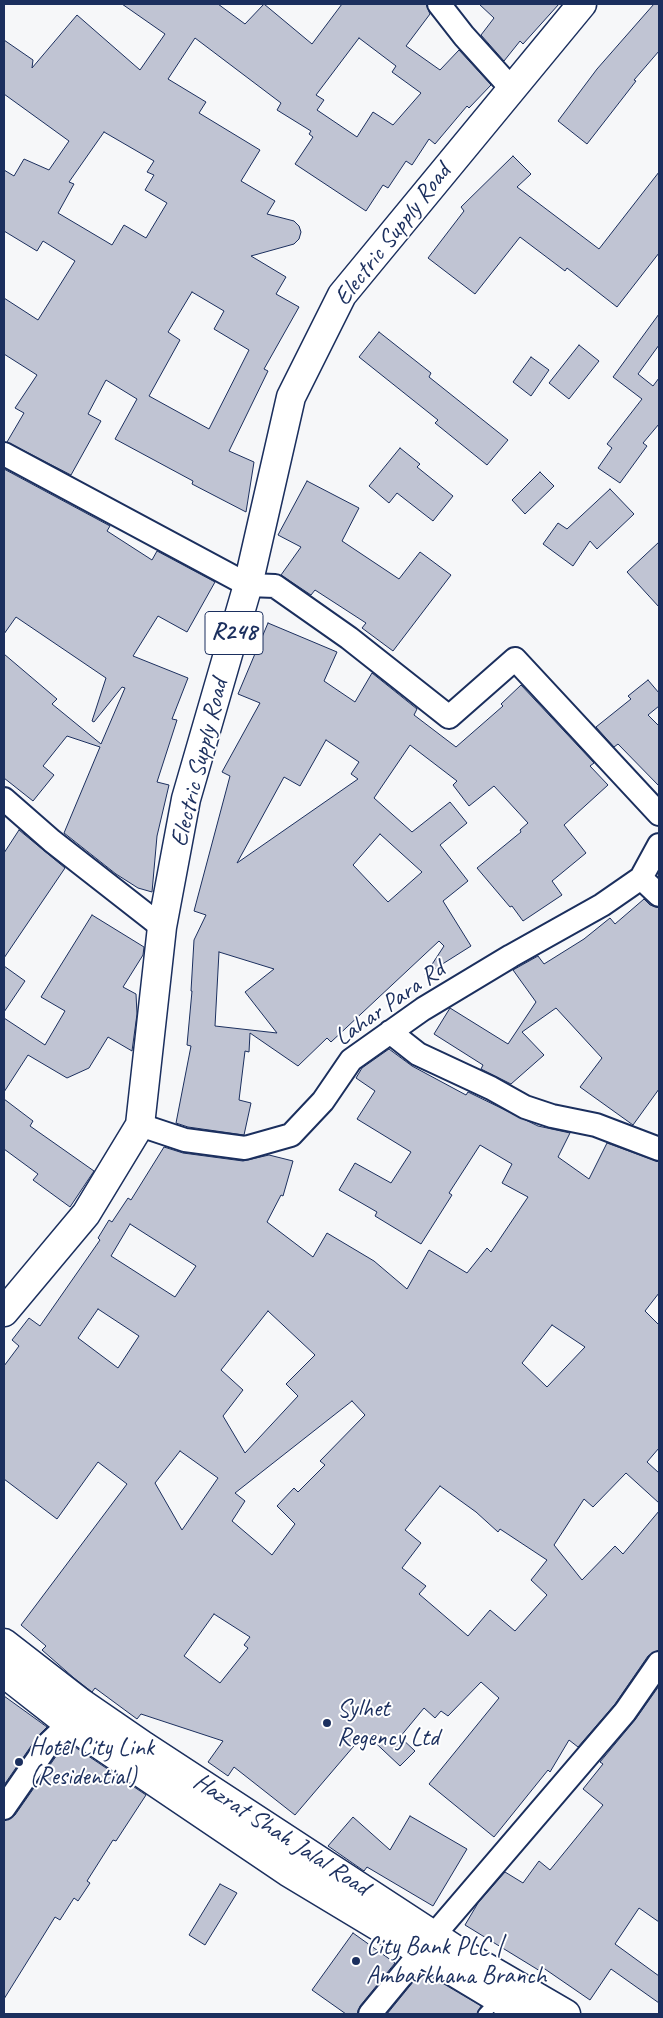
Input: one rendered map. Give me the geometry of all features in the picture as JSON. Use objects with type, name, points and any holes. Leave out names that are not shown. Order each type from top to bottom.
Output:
[{"type":"main road","name":"Electric Supply Road","points":[[4,1312],[86,1214],[140,1125],[162,927],[186,799],[248,586],[291,397],[342,295],[582,4]]},
{"type":"main road","name":"Hazrat Shah Jalal Road","points":[[4,1643],[80,1702],[428,1943],[491,2007],[524,2014]]},
{"type":"main road","name":"Hazrat Shah Jalal Road","points":[[4,1673],[69,1724],[288,1872],[566,2014]]},
{"type":"street","points":[[439,4],[464,36],[511,88]]},
{"type":"street","points":[[4,454],[248,586],[275,586],[349,638],[449,717],[515,659],[659,814]]},
{"type":"street","points":[[4,799],[52,841],[162,927]]},
{"type":"street","name":"Lahar Para Rd","points":[[140,1125],[185,1140],[245,1148],[291,1135],[323,1101],[351,1060],[390,1032],[511,956],[602,906],[641,878],[659,846]]},
{"type":"street","points":[[641,878],[659,895]]},
{"type":"street","points":[[390,1032],[418,1054],[491,1088],[526,1107],[552,1116],[596,1125],[659,1149]]},
{"type":"street","points":[[370,2014],[625,1712],[659,1663]]},
{"type":"street","points":[[4,1808],[50,1743],[69,1724]]},
{"type":"building","points":[[122,4],[218,4],[245,24],[264,4],[312,44],[342,4],[426,4],[430,14],[406,46],[440,70],[459,50],[491,85],[469,108],[467,106],[435,144],[429,139],[412,165],[406,161],[388,188],[383,185],[366,211],[295,164],[313,137],[309,134],[311,131],[277,110],[281,103],[195,38],[168,79],[206,102],[199,113],[260,150],[241,181],[275,201],[267,214],[294,221],[299,226],[301,232],[299,239],[294,244],[251,256],[286,277],[276,294],[299,307],[264,369],[268,371],[229,451],[254,462],[246,512],[192,484],[193,481],[115,439],[137,399],[106,380],[88,414],[101,421],[71,475],[7,442],[24,413],[15,408],[37,375],[4,354],[4,298],[38,320],[75,261],[43,241],[37,251],[4,231],[4,170],[14,176],[24,159],[49,170],[69,141],[4,94],[4,40],[33,60],[32,68],[77,15],[140,70],[165,34]],"holes":[[[359,38],[396,66],[392,72],[421,93],[393,125],[373,112],[357,137],[317,110],[324,100],[316,95]],[[104,132],[154,161],[147,172],[154,175],[145,190],[167,203],[146,238],[124,225],[112,245],[58,213],[74,184],[69,182]],[[192,292],[224,311],[214,329],[249,350],[209,429],[149,396],[180,340],[168,332]]]},
{"type":"building","points":[[479,4],[559,4],[523,44],[520,41],[504,61],[481,35],[494,18]]},
{"type":"building","points":[[654,4],[659,4],[659,51],[634,80],[636,81],[587,144],[558,121],[597,69]]},
{"type":"building","points":[[513,156],[531,174],[517,187],[599,249],[659,172],[659,253],[617,307],[567,268],[565,271],[520,237],[475,294],[428,258],[464,211],[461,207]]},
{"type":"building","points":[[659,314],[659,345],[638,374],[653,386],[659,378],[659,424],[643,443],[647,446],[620,483],[598,468],[612,448],[607,444],[642,399],[613,377]]},
{"type":"building","points":[[379,332],[431,373],[429,377],[508,440],[487,465],[435,423],[438,420],[359,357]]},
{"type":"building","points":[[579,345],[599,361],[569,399],[549,383]]},
{"type":"building","points":[[531,357],[549,370],[531,396],[513,382]]},
{"type":"building","points":[[400,448],[420,464],[417,467],[453,496],[433,521],[397,493],[389,503],[369,486]]},
{"type":"building","points":[[4,469],[110,526],[107,531],[152,560],[157,551],[215,582],[187,632],[158,616],[133,656],[188,678],[172,719],[177,720],[157,782],[169,785],[157,836],[152,892],[138,888],[116,874],[64,833],[100,747],[67,736],[43,766],[54,775],[33,801],[4,778],[4,654],[57,699],[52,704],[101,744],[125,688],[122,687],[94,722],[92,721],[106,678],[16,617],[4,634]]},
{"type":"building","points":[[540,472],[554,486],[525,514],[512,500]]},
{"type":"building","points":[[307,481],[359,508],[342,541],[399,579],[420,552],[451,575],[393,651],[362,628],[366,623],[315,590],[311,595],[281,575],[301,547],[278,535]]},
{"type":"building","points":[[610,489],[634,514],[597,549],[590,541],[573,566],[543,544],[558,523],[567,529]]},
{"type":"building","points":[[659,542],[659,607],[627,572]]},
{"type":"building","points":[[268,623],[337,652],[324,681],[355,702],[372,673],[417,709],[414,715],[456,747],[503,706],[501,704],[521,685],[594,763],[590,766],[608,785],[564,825],[586,853],[552,881],[562,895],[523,921],[512,906],[510,907],[477,868],[521,832],[520,830],[528,823],[494,786],[469,806],[453,785],[457,781],[410,745],[374,798],[412,832],[450,802],[467,823],[440,845],[468,881],[443,901],[471,946],[425,975],[444,946],[439,941],[331,1042],[327,1038],[298,1066],[250,1033],[249,1052],[245,1051],[239,1100],[251,1103],[244,1135],[188,1127],[176,1123],[191,1046],[187,1045],[194,940],[206,915],[194,911],[230,776],[222,772],[260,703],[238,694]],"holes":[[[326,740],[359,762],[351,774],[358,779],[237,863],[284,777],[300,786]],[[380,834],[422,872],[388,902],[353,865]],[[219,952],[274,969],[245,992],[277,1033],[215,1026]]]},
{"type":"building","points":[[648,680],[659,693],[659,706],[648,715],[659,726],[659,786],[618,744],[614,747],[596,727],[631,699],[628,696]]},
{"type":"building","points":[[19,830],[65,868],[4,958],[4,853]]},
{"type":"building","points":[[644,899],[650,905],[659,908],[659,1089],[633,1125],[580,1087],[602,1058],[556,1008],[522,1032],[544,1055],[511,1084],[481,1069],[483,1065],[434,1034],[450,1008],[508,1044],[536,1002],[513,970],[538,956],[544,964],[584,939],[610,918],[615,924]]},
{"type":"building","points":[[92,915],[144,947],[143,955],[123,987],[136,994],[137,1014],[132,1051],[108,1037],[89,1068],[67,1078],[28,1055],[4,1092],[4,1018],[45,1045],[65,1011],[41,997]]},
{"type":"building","points":[[4,966],[25,981],[4,1012]]},
{"type":"building","points":[[389,1049],[412,1066],[466,1095],[468,1092],[538,1126],[570,1133],[558,1157],[589,1179],[607,1143],[659,1162],[659,1293],[645,1311],[659,1325],[659,1448],[647,1462],[659,1473],[659,1503],[626,1473],[593,1507],[584,1499],[554,1545],[582,1580],[615,1546],[623,1554],[659,1511],[659,1650],[648,1656],[615,1704],[578,1747],[569,1740],[550,1772],[548,1770],[494,1837],[429,1784],[499,1698],[481,1682],[448,1716],[441,1711],[435,1718],[424,1708],[400,1737],[415,1751],[400,1766],[365,1733],[295,1815],[234,1767],[228,1776],[208,1762],[223,1741],[141,1714],[137,1719],[95,1688],[92,1692],[74,1678],[42,1650],[46,1646],[21,1625],[127,1484],[98,1462],[57,1519],[4,1479],[4,1366],[19,1346],[12,1340],[29,1318],[40,1326],[100,1240],[98,1238],[109,1220],[112,1222],[128,1198],[131,1200],[164,1147],[183,1153],[243,1161],[269,1155],[293,1161],[283,1196],[281,1195],[267,1222],[313,1257],[327,1233],[374,1261],[407,1289],[429,1250],[467,1273],[487,1248],[491,1252],[528,1197],[502,1183],[512,1164],[480,1145],[449,1193],[452,1195],[421,1244],[375,1216],[377,1212],[339,1190],[355,1163],[391,1183],[411,1152],[357,1119],[375,1091],[356,1078],[362,1068]],"holes":[[[130,1224],[196,1266],[175,1297],[111,1256]],[[98,1309],[139,1336],[118,1368],[78,1338]],[[268,1311],[315,1355],[286,1384],[298,1396],[245,1453],[223,1416],[243,1390],[221,1370]],[[552,1325],[585,1347],[547,1387],[522,1363]],[[352,1401],[365,1415],[320,1461],[325,1465],[298,1492],[294,1488],[277,1506],[295,1524],[272,1555],[232,1521],[245,1501],[235,1493]],[[180,1451],[218,1478],[182,1530],[155,1483]],[[440,1486],[476,1512],[498,1532],[500,1529],[547,1560],[531,1580],[547,1595],[515,1631],[490,1610],[468,1636],[419,1594],[426,1586],[402,1568],[421,1543],[405,1530]],[[214,1614],[250,1637],[244,1645],[248,1648],[220,1683],[184,1656]]]},
{"type":"building","points":[[4,1099],[33,1121],[30,1126],[94,1171],[70,1207],[33,1180],[38,1174],[4,1149]]},
{"type":"building","points":[[659,1686],[659,1922],[639,1908],[615,1944],[659,1976],[659,2003],[611,1969],[590,2000],[542,1967],[540,1971],[465,1925],[478,1903],[505,1872],[523,1883],[539,1861],[550,1870],[603,1805],[583,1789],[603,1764],[600,1762],[635,1720]]},
{"type":"building","name":"Hotel City Link (Residential)","points":[[4,1696],[47,1727],[38,1736],[4,1785]]},
{"type":"building","points":[[69,1743],[146,1795],[116,1841],[113,1840],[87,1881],[90,1883],[78,1901],[74,1898],[60,1920],[55,1917],[4,1999],[4,1821],[15,1815],[59,1752]]},
{"type":"building","points":[[410,1816],[467,1849],[433,1906],[367,1867],[364,1871],[328,1846],[353,1817],[390,1850]]},
{"type":"building","points":[[220,1884],[237,1893],[205,1945],[189,1935]]},
{"type":"building","points":[[353,1933],[395,1963],[360,2006],[357,2014],[346,2014],[312,1990]]},
{"type":"building","points":[[422,1971],[481,2006],[477,2014],[387,2014]]},
{"type":"place","name":"Sylhet Regency Ltd","points":[[327,1723]]},
{"type":"place","name":"Hotel City Link (Residential)","points":[[19,1762]]},
{"type":"place","name":"City Bank PLC | Ambarkhana Branch","points":[[356,1961]]}]
